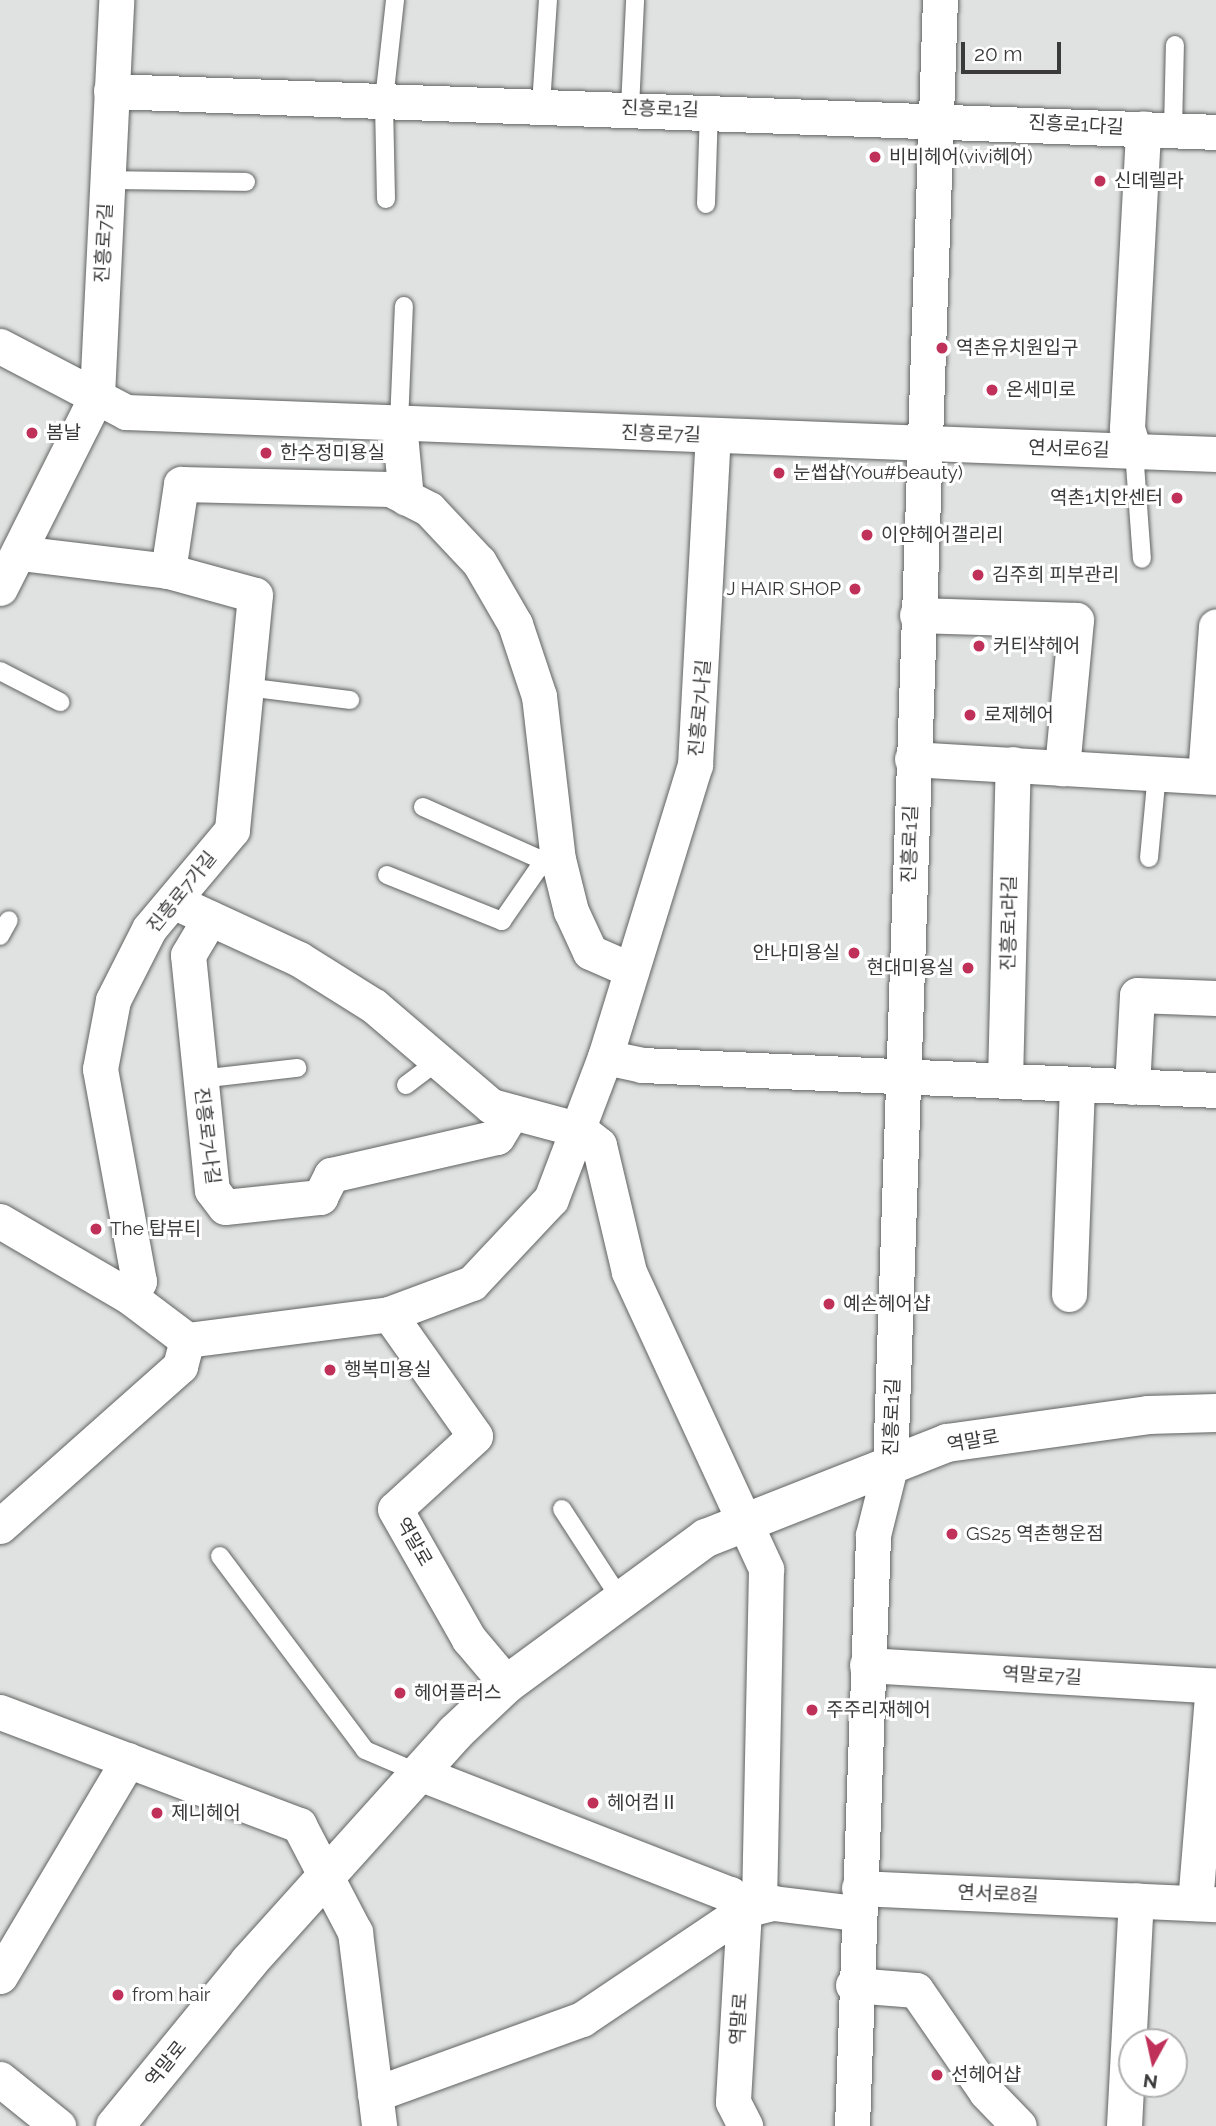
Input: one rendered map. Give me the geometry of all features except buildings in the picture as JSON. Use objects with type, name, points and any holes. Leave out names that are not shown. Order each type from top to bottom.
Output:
[{"type":"street","name":"진흥로7길","points":[[97,395],[116,0]]},
{"type":"street","name":"진흥로1길","points":[[890,1467],[922,444],[940,0]]},
{"type":"street","name":"진흥로1길","points":[[111,90],[935,118]]},
{"type":"street","name":"진흥로1다길","points":[[935,118],[1216,132]]},
{"type":"street","points":[[1134,451],[1128,414],[1158,129]]},
{"type":"street","name":"진흥로7길","points":[[0,346],[126,412],[922,444]]},
{"type":"street","points":[[0,588],[20,553],[97,395]]},
{"type":"street","points":[[399,423],[406,498]]},
{"type":"street","name":"진흥로7나길","points":[[187,1340],[388,1314],[472,1283],[517,1242],[551,1199],[580,1130],[605,1057],[695,765],[713,436]]},
{"type":"street","name":"연서로6길","points":[[922,444],[1216,454]]},
{"type":"street","points":[[167,571],[181,484],[294,483],[390,489],[429,509],[479,562],[515,624],[539,696],[558,859],[590,952],[631,970]]},
{"type":"street","name":"진흥로7가길","points":[[20,553],[167,571],[255,595],[232,830],[149,929],[113,1000],[100,1069],[139,1281],[130,1297]]},
{"type":"street","points":[[917,615],[1076,620],[1062,768]]},
{"type":"street","points":[[912,759],[1211,776],[1214,626]]},
{"type":"street","name":"진흥로1라길","points":[[1005,1081],[1013,764]]},
{"type":"street","points":[[173,901],[299,960],[374,1006],[436,1062],[491,1106],[580,1130]]},
{"type":"street","name":"진흥로7나길","points":[[210,918],[188,955],[212,1190],[225,1208],[320,1197],[331,1175],[497,1137],[512,1112]]},
{"type":"street","points":[[1132,1087],[1137,995],[1216,998]]},
{"type":"street","points":[[605,1057],[642,1065],[903,1073],[1005,1081],[1216,1090]]},
{"type":"street","points":[[1069,1294],[1077,1084]]},
{"type":"street","name":"역말로","points":[[0,1712],[299,1825],[328,1875],[355,1932],[377,2110],[582,2019],[744,1910],[759,1894],[767,1696],[766,1569],[629,1272],[598,1145],[580,1130]]},
{"type":"street","points":[[0,1222],[130,1297],[187,1340],[180,1366],[1,1524]]},
{"type":"street","name":"역말로","points":[[388,1314],[475,1436],[395,1509],[469,1639],[507,1684]]},
{"type":"street","name":"역말로","points":[[115,2126],[328,1875],[419,1773],[507,1684],[706,1538],[947,1443],[1148,1415],[1216,1413]]},
{"type":"street","points":[[852,2126],[853,1985],[873,1535],[890,1467]]},
{"type":"street","name":"역말로7길","points":[[867,1665],[1214,1686]]},
{"type":"street","points":[[1206,1903],[1214,1686]]},
{"type":"street","points":[[0,1976],[128,1760]]},
{"type":"street","points":[[419,1773],[730,1894],[744,1910]]},
{"type":"street","name":"역말로","points":[[744,1910],[773,1903],[858,1900]]},
{"type":"street","name":"연서로8길","points":[[858,1900],[1136,1900],[1206,1903]]},
{"type":"street","points":[[1124,2126],[1136,1900]]},
{"type":"street","name":"역말로","points":[[744,1910],[733,2102],[745,2126]]},
{"type":"street","points":[[853,1985],[916,1990],[986,2092],[1019,2126]]},
{"type":"street","points":[[0,2079],[58,2126]]},
{"type":"lane","points":[[386,199],[384,100],[395,0]]},
{"type":"lane","points":[[541,105],[548,0]]},
{"type":"lane","points":[[630,108],[635,0]]},
{"type":"lane","points":[[1158,129],[1175,45]]},
{"type":"lane","points":[[706,204],[709,110]]},
{"type":"lane","points":[[107,180],[246,183]]},
{"type":"lane","points":[[399,423],[404,306]]},
{"type":"lane","points":[[1134,451],[1142,559]]},
{"type":"lane","points":[[0,671],[60,702]]},
{"type":"lane","points":[[246,687],[350,700]]},
{"type":"lane","points":[[1149,858],[1157,773]]},
{"type":"lane","points":[[423,807],[537,858],[558,859]]},
{"type":"lane","points":[[387,875],[502,921],[538,869],[558,859]]},
{"type":"lane","points":[[406,1085],[436,1062]]},
{"type":"lane","points":[[200,1079],[297,1068]]},
{"type":"lane","points":[[562,1509],[621,1600]]},
{"type":"lane","points":[[220,1556],[365,1749],[419,1773]]},
{"type":"place","name":"비비헤어(vivi헤어)","points":[[875,157]]},
{"type":"place","name":"신데렐라","points":[[1100,181]]},
{"type":"place","name":"역촌유치원입구","points":[[942,348]]},
{"type":"place","name":"온세미로","points":[[992,390]]},
{"type":"place","name":"봄날","points":[[32,433]]},
{"type":"place","name":"한수정미용실","points":[[266,453]]},
{"type":"place","name":"눈썹샵(You#beauty)","points":[[779,473]]},
{"type":"place","name":"역촌1치안센터","points":[[1177,498]]},
{"type":"place","name":"이얀헤어갤리리","points":[[867,535]]},
{"type":"place","name":"김주희 피부관리","points":[[978,575]]},
{"type":"place","name":"J HAIR SHOP","points":[[855,589]]},
{"type":"place","name":"커티샥헤어","points":[[979,646]]},
{"type":"place","name":"로제헤어","points":[[970,715]]},
{"type":"place","name":"안나미용실","points":[[854,953]]},
{"type":"place","name":"현대미용실","points":[[968,968]]},
{"type":"place","name":"The 탑뷰티","points":[[96,1229]]},
{"type":"place","name":"예손헤어샵","points":[[829,1304]]},
{"type":"place","name":"행복미용실","points":[[330,1370]]},
{"type":"place","name":"GS25 역촌행운점","points":[[952,1534]]},
{"type":"place","name":"헤어플러스","points":[[400,1693]]},
{"type":"place","name":"주주리재헤어","points":[[812,1710]]},
{"type":"place","name":"헤어컴Ⅱ","points":[[593,1803]]},
{"type":"place","name":"제니헤어","points":[[157,1813]]},
{"type":"place","name":"from hair","points":[[118,1995]]},
{"type":"place","name":"선헤어샵","points":[[937,2075]]}]
